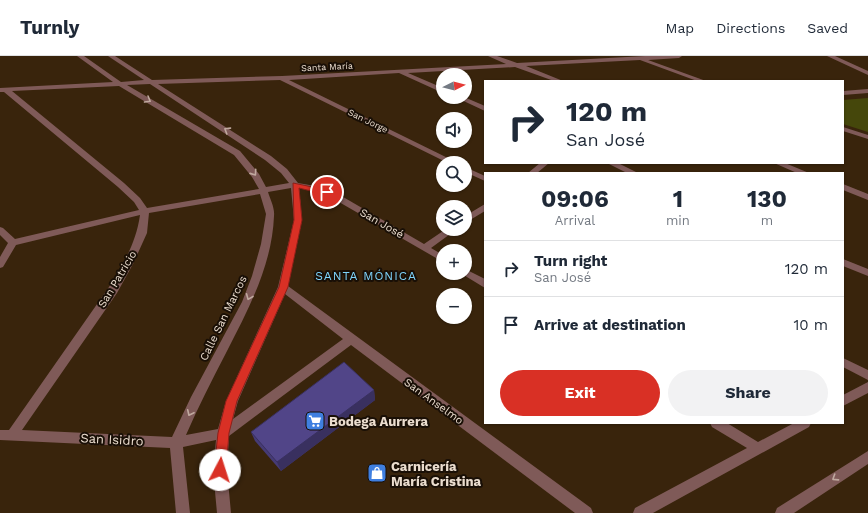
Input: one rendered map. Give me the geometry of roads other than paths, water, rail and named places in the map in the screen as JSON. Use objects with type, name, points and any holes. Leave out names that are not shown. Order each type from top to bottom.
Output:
[{"type":"street","name":"Calle San Marcos","points":[[80,56],[122,84],[237,153],[256,176],[263,189],[270,214],[266,244],[257,276],[247,302],[195,401],[176,443],[183,513]]},
{"type":"street","points":[[111,56],[268,158],[284,170],[295,185],[298,220],[283,287],[232,401],[223,433],[220,470],[224,513]]},
{"type":"street","points":[[491,56],[557,80]]},
{"type":"street","name":"Santa María","points":[[3,90],[150,82],[282,78],[679,56]]},
{"type":"street","points":[[830,56],[868,73]]},
{"type":"street","points":[[637,58],[700,80]]},
{"type":"street","points":[[399,72],[436,87]]},
{"type":"street","name":"San Jorge","points":[[282,78],[440,156]]},
{"type":"street","points":[[3,90],[121,185],[137,200],[145,211]]},
{"type":"street","points":[[844,93],[868,91]]},
{"type":"street","points":[[472,103],[484,109]]},
{"type":"street","points":[[844,129],[868,137]]},
{"type":"street","points":[[533,172],[544,164]]},
{"type":"street","points":[[613,164],[632,172]]},
{"type":"street","points":[[781,164],[802,172]]},
{"type":"street","points":[[472,172],[484,178]]},
{"type":"street","name":"San José","points":[[13,243],[145,211],[263,189],[295,185],[318,189],[336,196],[436,255]]},
{"type":"street","points":[[844,187],[868,197]]},
{"type":"street","points":[[472,215],[484,207]]},
{"type":"street","name":"San Patricio","points":[[6,435],[113,290],[128,264],[142,233],[145,211]]},
{"type":"street","points":[[0,230],[13,243],[0,265]]},
{"type":"street","points":[[424,248],[442,236]]},
{"type":"street","points":[[844,262],[868,273]]},
{"type":"street","points":[[472,276],[484,283]]},
{"type":"street","name":"San Anselmo","points":[[283,287],[586,513]]},
{"type":"street","points":[[223,433],[351,339]]},
{"type":"street","points":[[844,363],[868,375]]},
{"type":"street","points":[[844,400],[868,387]]},
{"type":"street","points":[[718,424],[760,449]]},
{"type":"street","points":[[640,513],[760,449],[803,424]]},
{"type":"street","name":"San Isidro","points":[[6,435],[176,443],[223,433]]},
{"type":"street","points":[[782,513],[868,457]]},
{"type":"place","name":"Bodega Aurrera","points":[[315,421]]},
{"type":"place","name":"Carnicería María Cristina","points":[[377,473]]},
{"type":"district","name":"SANTA MÓNICA","points":[[366,276]]}]
